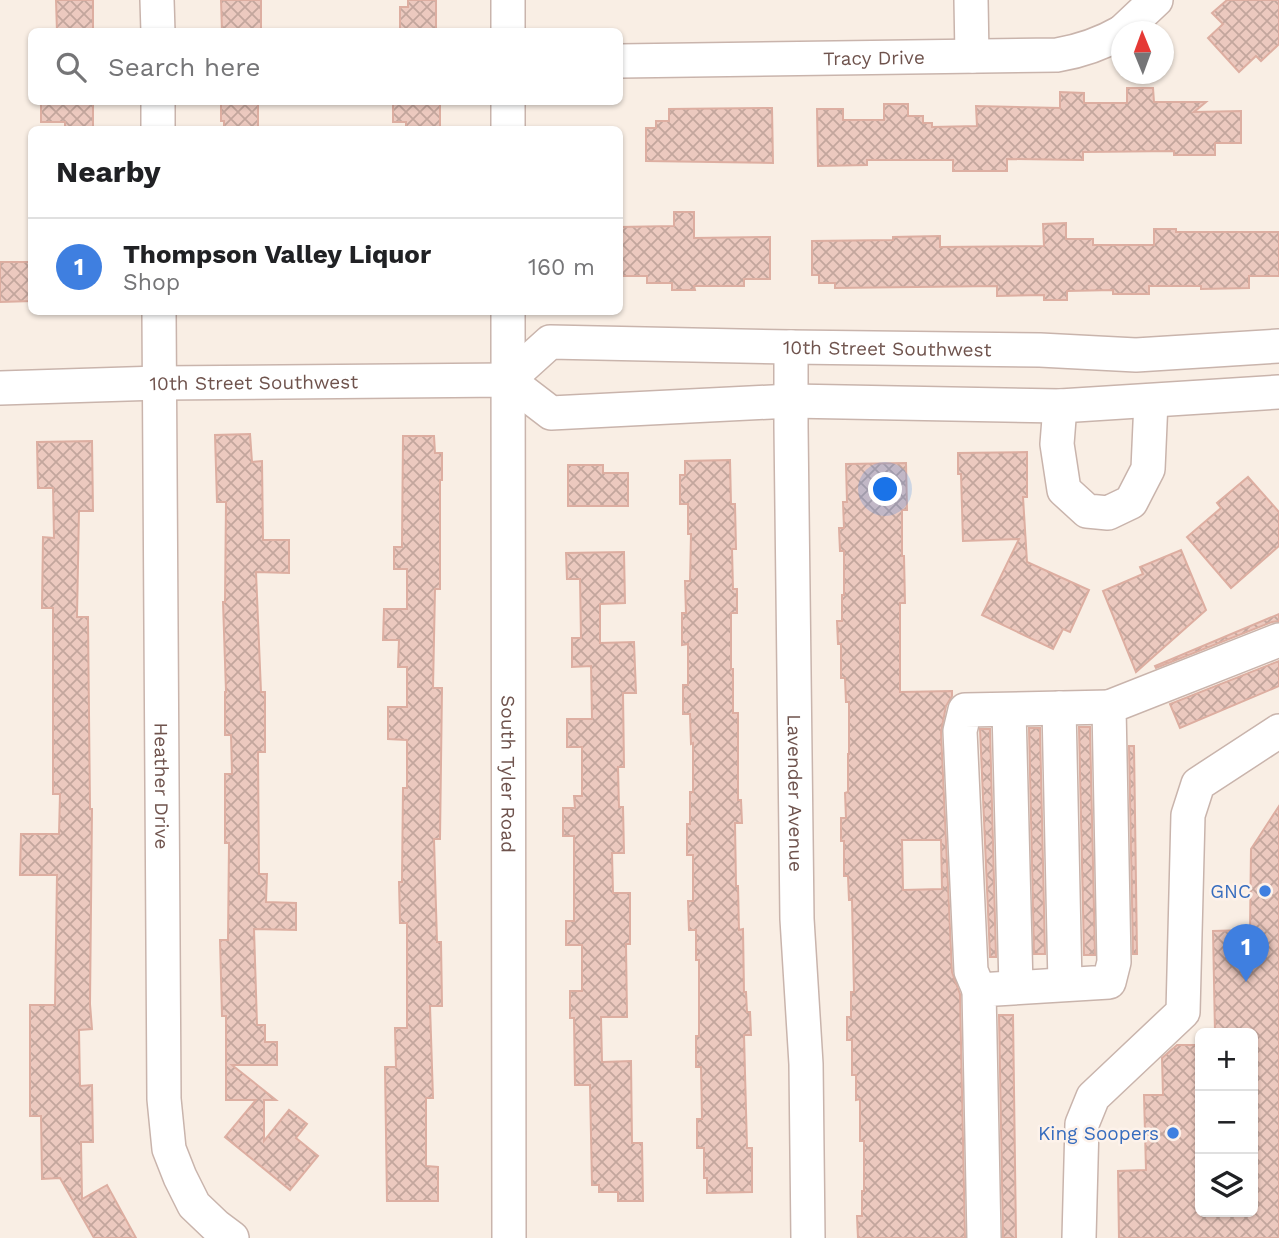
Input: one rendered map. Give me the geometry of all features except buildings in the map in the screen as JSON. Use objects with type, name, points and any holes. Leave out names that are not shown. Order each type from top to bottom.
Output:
[{"type":"street","points":[[158,0],[158,28]]},
{"type":"street","points":[[508,0],[508,28]]},
{"type":"street","points":[[971,0],[972,56]]},
{"type":"street","name":"Tracy Drive","points":[[1134,21],[1156,0]]},
{"type":"street","name":"Tracy Drive","points":[[623,61],[1057,55],[1078,52],[1111,38]]},
{"type":"street","points":[[158,105],[158,126]]},
{"type":"street","points":[[508,105],[508,126]]},
{"type":"street","name":"Heather Drive","points":[[159,315],[164,1099],[169,1149],[180,1177],[194,1205],[232,1238]]},
{"type":"street","name":"South Tyler Road","points":[[508,315],[509,1238]]},
{"type":"street","name":"10th Street Southwest","points":[[0,388],[159,383],[508,380],[550,342],[1040,350],[1136,355],[1279,346]]},
{"type":"street","name":"Lavender Avenue","points":[[791,347],[797,919],[806,1064],[808,1238]]},
{"type":"street","points":[[508,380],[551,413],[791,401],[1060,406],[1279,392]]},
{"type":"street","points":[[1060,406],[1057,444],[1063,490],[1087,511],[1108,513],[1130,502],[1148,469],[1151,401]]},
{"type":"street","points":[[984,1238],[979,990],[971,971],[960,731],[965,710],[1109,707],[1279,640]]},
{"type":"street","points":[[979,990],[1109,982],[1114,962],[1109,707]]},
{"type":"street","points":[[1059,708],[1065,985]]},
{"type":"street","points":[[1009,710],[1016,987]]},
{"type":"street","points":[[1079,1238],[1082,1124],[1093,1097],[1183,1012],[1188,815],[1198,784],[1279,731]]},
{"type":"place","name":"GNC","points":[[1265,891]]},
{"type":"place","name":"Thompson Valley Liquor","points":[[1246,982]]},
{"type":"place","name":"King Soopers","points":[[1173,1133]]}]
